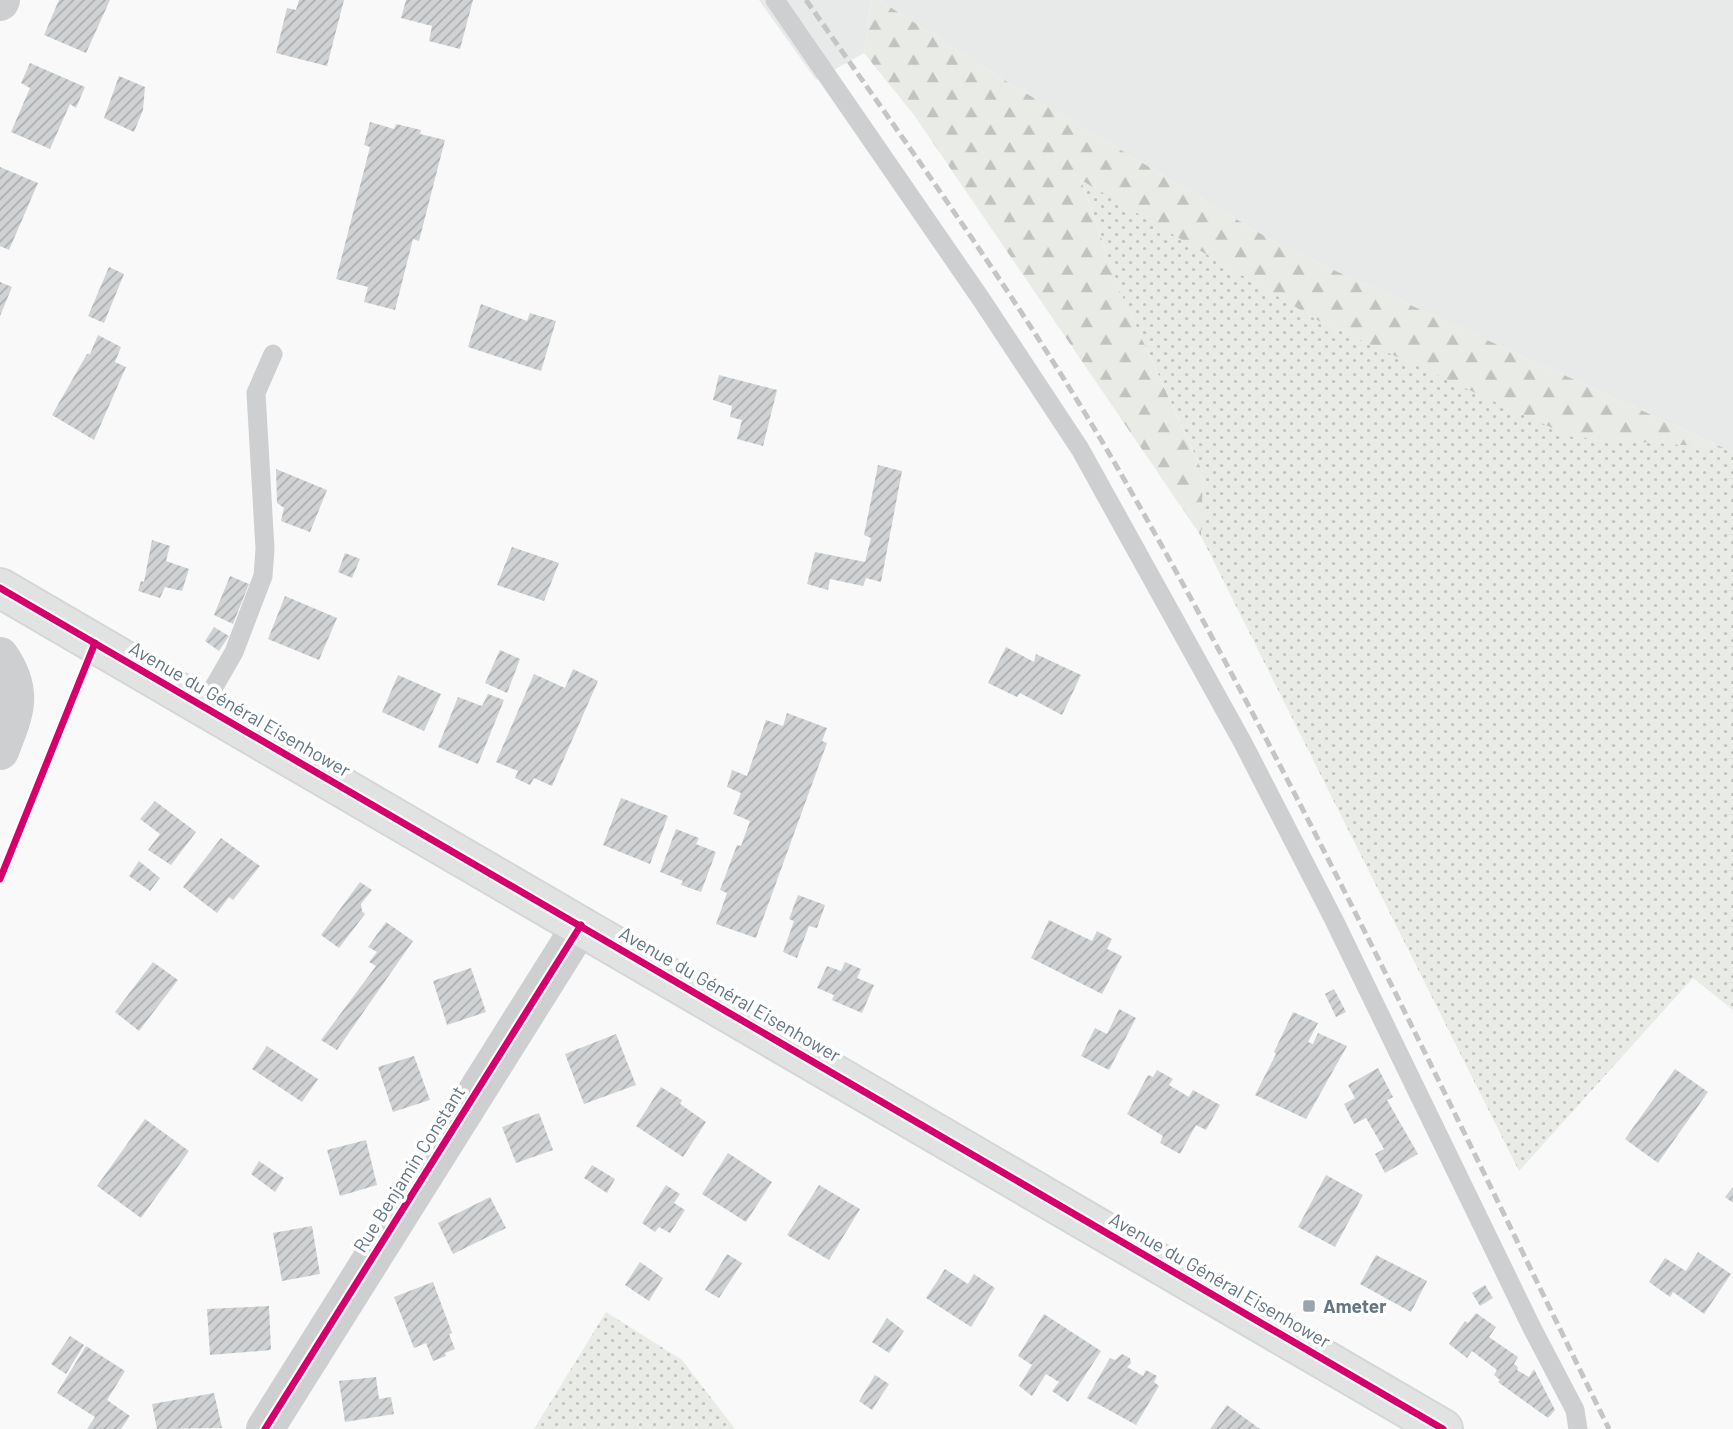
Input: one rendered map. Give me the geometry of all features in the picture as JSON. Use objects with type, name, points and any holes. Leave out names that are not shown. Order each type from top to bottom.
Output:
[{"type":"main road","name":"Avenue du Général Eisenhower","points":[[0,588],[1443,1429]]},
{"type":"street","points":[[0,656],[15,682],[16,702],[0,751]]},
{"type":"street","name":"Rue Benjamin Constant","points":[[265,1429],[580,925]]},
{"type":"lane","points":[[775,0],[981,299],[1080,449],[1243,743],[1328,908],[1532,1328],[1575,1410],[1578,1429]]},
{"type":"lane","points":[[203,706],[233,652],[264,576],[265,549],[256,393],[273,354]]},
{"type":"shaded area","points":[[759,0],[871,0],[864,53],[816,80]]},
{"type":"shaded area","points":[[879,0],[1733,0],[1733,452],[1281,246],[1004,80]]},
{"type":"green space","points":[[871,0],[879,0],[1004,80],[1281,246],[1724,448],[1572,437],[1319,321],[1081,180],[1120,291],[1203,473],[1201,536],[914,115],[864,53]]},
{"type":"green space","points":[[1081,179],[1319,321],[1572,436],[1724,448],[1733,452],[1733,1010],[1693,978],[1519,1171],[1201,536],[1203,472],[1120,291]]},
{"type":"green space","points":[[606,1312],[682,1360],[735,1429],[534,1429]]},
{"type":"building","points":[[59,0],[110,0],[86,53],[44,35]]},
{"type":"building","points":[[299,0],[344,0],[327,66],[276,53],[287,8],[296,10]]},
{"type":"building","points":[[406,0],[473,0],[460,49],[429,41],[432,26],[401,18]]},
{"type":"building","points":[[30,63],[85,87],[76,108],[70,104],[50,149],[11,132],[30,88],[21,83]]},
{"type":"building","points":[[119,76],[145,87],[143,110],[134,132],[104,118]]},
{"type":"building","points":[[370,122],[394,129],[396,124],[421,130],[420,134],[445,140],[419,241],[413,239],[395,310],[364,302],[368,287],[336,279],[370,147],[364,145]]},
{"type":"building","points":[[0,167],[38,183],[9,250],[0,246]]},
{"type":"building","points":[[109,267],[124,274],[104,323],[88,316]]},
{"type":"building","points":[[0,282],[12,287],[0,316]]},
{"type":"building","points":[[481,304],[527,321],[530,313],[556,321],[541,371],[468,347]]},
{"type":"building","points":[[98,335],[121,347],[115,362],[126,367],[94,440],[52,415],[87,354],[90,354]]},
{"type":"building","points":[[719,375],[777,390],[763,446],[737,439],[742,420],[730,417],[732,406],[713,400]]},
{"type":"building","points":[[878,465],[902,471],[881,582],[866,578],[863,586],[830,579],[828,590],[807,584],[815,552],[865,562],[871,538],[864,535]]},
{"type":"building","points":[[276,469],[327,490],[310,532],[281,521],[284,508],[277,503]]},
{"type":"building","points":[[152,540],[170,546],[166,561],[189,569],[182,591],[165,587],[160,598],[138,591],[141,581],[144,582]]},
{"type":"building","points":[[512,547],[559,563],[544,601],[497,585]]},
{"type":"building","points":[[345,553],[360,559],[352,578],[338,572]]},
{"type":"building","points":[[230,576],[249,584],[233,624],[214,615]]},
{"type":"building","points":[[285,596],[337,618],[319,660],[268,639]]},
{"type":"building","points":[[214,627],[229,636],[219,651],[205,641]]},
{"type":"building","points":[[1006,647],[1034,662],[1036,654],[1081,675],[1062,715],[1020,693],[1017,697],[988,683]]},
{"type":"building","points":[[500,650],[520,659],[507,693],[485,683]]},
{"type":"building","points":[[573,669],[598,681],[552,786],[534,778],[530,785],[515,778],[518,771],[496,762],[534,674],[565,688]]},
{"type":"building","points":[[398,675],[441,694],[424,731],[382,712]]},
{"type":"building","points":[[488,694],[504,700],[478,764],[438,747],[458,697],[482,706]]},
{"type":"building","points":[[787,713],[827,728],[822,741],[827,743],[756,938],[716,924],[727,893],[720,890],[737,845],[741,846],[750,821],[733,814],[741,793],[727,787],[732,770],[747,776],[766,720],[783,726]]},
{"type":"building","points":[[621,798],[668,816],[650,864],[603,845]]},
{"type":"building","points":[[155,801],[196,832],[171,865],[148,850],[160,834],[140,819]]},
{"type":"building","points":[[676,829],[699,838],[696,844],[716,852],[701,892],[681,885],[683,881],[660,872]]},
{"type":"building","points":[[221,838],[260,866],[233,900],[229,897],[217,913],[183,887]]},
{"type":"building","points":[[139,861],[160,878],[150,891],[129,876]]},
{"type":"building","points":[[360,882],[372,890],[361,904],[365,914],[339,948],[321,935]]},
{"type":"building","points":[[798,895],[825,905],[817,928],[809,926],[797,958],[783,952],[794,921],[789,919]]},
{"type":"building","points":[[1049,920],[1092,941],[1097,931],[1112,939],[1107,949],[1122,956],[1102,994],[1031,958]]},
{"type":"building","points":[[386,922],[413,941],[337,1050],[321,1040],[376,966],[369,962],[377,952],[368,947]]},
{"type":"building","points":[[153,962],[178,980],[139,1031],[115,1012]]},
{"type":"building","points":[[845,962],[861,969],[857,978],[874,985],[862,1013],[832,1000],[834,995],[817,988],[827,966],[841,971]]},
{"type":"building","points":[[471,968],[486,1012],[447,1025],[433,981]]},
{"type":"building","points":[[1334,989],[1346,1012],[1336,1017],[1325,994]]},
{"type":"building","points":[[1119,1009],[1136,1018],[1109,1070],[1081,1056],[1095,1028],[1107,1034]]},
{"type":"building","points":[[1293,1012],[1318,1023],[1308,1042],[1313,1044],[1318,1033],[1347,1046],[1306,1119],[1255,1095]]},
{"type":"building","points":[[616,1034],[636,1085],[584,1104],[565,1054]]},
{"type":"building","points":[[267,1046],[318,1079],[302,1102],[252,1069]]},
{"type":"building","points":[[414,1056],[430,1100],[393,1112],[378,1067]]},
{"type":"building","points":[[1378,1068],[1393,1097],[1387,1100],[1418,1154],[1385,1173],[1375,1154],[1384,1149],[1366,1118],[1354,1124],[1344,1104],[1355,1098],[1348,1085]]},
{"type":"building","points":[[1675,1069],[1708,1092],[1658,1163],[1625,1139]]},
{"type":"building","points":[[1157,1070],[1173,1079],[1169,1085],[1189,1097],[1193,1090],[1220,1105],[1206,1130],[1196,1125],[1180,1154],[1160,1143],[1163,1136],[1127,1114],[1148,1075],[1153,1077]]},
{"type":"building","points":[[661,1087],[682,1100],[680,1104],[706,1122],[683,1157],[636,1126]]},
{"type":"building","points":[[539,1113],[553,1150],[516,1163],[502,1127]]},
{"type":"building","points":[[145,1119],[189,1151],[141,1218],[97,1186]]},
{"type":"building","points":[[366,1140],[377,1185],[340,1196],[327,1150]]},
{"type":"building","points":[[728,1153],[772,1182],[746,1222],[702,1194]]},
{"type":"building","points":[[259,1161],[284,1178],[275,1192],[251,1174]]},
{"type":"building","points":[[592,1165],[615,1179],[607,1193],[584,1178]]},
{"type":"building","points":[[1326,1175],[1363,1195],[1335,1247],[1298,1227]]},
{"type":"building","points":[[666,1185],[680,1194],[674,1203],[685,1210],[670,1233],[659,1227],[655,1232],[642,1223]]},
{"type":"building","points":[[819,1185],[860,1209],[829,1260],[787,1235]]},
{"type":"building","points":[[1733,1187],[1733,1203],[1725,1197]]},
{"type":"building","points":[[490,1197],[506,1228],[453,1254],[438,1223]]},
{"type":"building","points":[[312,1226],[320,1274],[282,1281],[273,1233]]},
{"type":"building","points":[[1698,1252],[1731,1274],[1704,1314],[1673,1292],[1670,1297],[1649,1282],[1665,1258],[1686,1271]]},
{"type":"building","points":[[727,1254],[742,1263],[719,1298],[705,1290]]},
{"type":"building","points":[[1376,1255],[1427,1281],[1411,1312],[1360,1284]]},
{"type":"building","points":[[640,1262],[663,1278],[649,1301],[625,1285]]},
{"type":"building","points":[[945,1269],[968,1284],[974,1274],[995,1288],[971,1327],[926,1298]]},
{"type":"building","points":[[433,1282],[452,1333],[449,1334],[455,1349],[433,1361],[426,1343],[414,1348],[394,1297]]},
{"type":"building","points":[[1485,1285],[1493,1298],[1480,1306],[1472,1293]]},
{"type":"building","points":[[269,1306],[271,1350],[210,1355],[207,1309]]},
{"type":"building","points":[[1476,1313],[1496,1327],[1489,1337],[1518,1357],[1514,1364],[1518,1367],[1517,1370],[1529,1377],[1534,1369],[1555,1410],[1548,1418],[1498,1382],[1500,1380],[1494,1375],[1497,1370],[1472,1351],[1467,1358],[1449,1344],[1465,1321],[1468,1323]]},
{"type":"building","points":[[1044,1314],[1101,1351],[1068,1402],[1052,1391],[1059,1382],[1046,1374],[1032,1396],[1019,1386],[1032,1365],[1018,1356]]},
{"type":"building","points":[[887,1318],[904,1331],[889,1353],[872,1342]]},
{"type":"building","points":[[70,1336],[84,1345],[66,1374],[51,1364]]},
{"type":"building","points":[[86,1346],[125,1371],[107,1400],[130,1416],[121,1429],[87,1429],[95,1417],[57,1393]]},
{"type":"building","points":[[1122,1354],[1130,1358],[1131,1363],[1127,1367],[1143,1376],[1146,1370],[1157,1376],[1154,1382],[1159,1386],[1136,1425],[1087,1398],[1110,1358],[1115,1360]]},
{"type":"building","points":[[875,1375],[889,1384],[872,1410],[859,1401]]},
{"type":"building","points":[[376,1377],[379,1399],[391,1397],[394,1414],[345,1422],[339,1381]]},
{"type":"building","points":[[214,1393],[222,1428],[157,1429],[152,1404]]},
{"type":"building","points":[[1227,1405],[1260,1429],[1210,1429]]},
{"type":"railway","points":[[806,0],[1044,347],[1117,467],[1310,823],[1609,1429]]},
{"type":"cycle path","points":[[0,588],[1443,1429]]},
{"type":"cycle path","points":[[0,879],[95,643]]},
{"type":"cycle path","points":[[265,1429],[581,925]]},
{"type":"place","name":"Ameter","points":[[1309,1306]]}]
